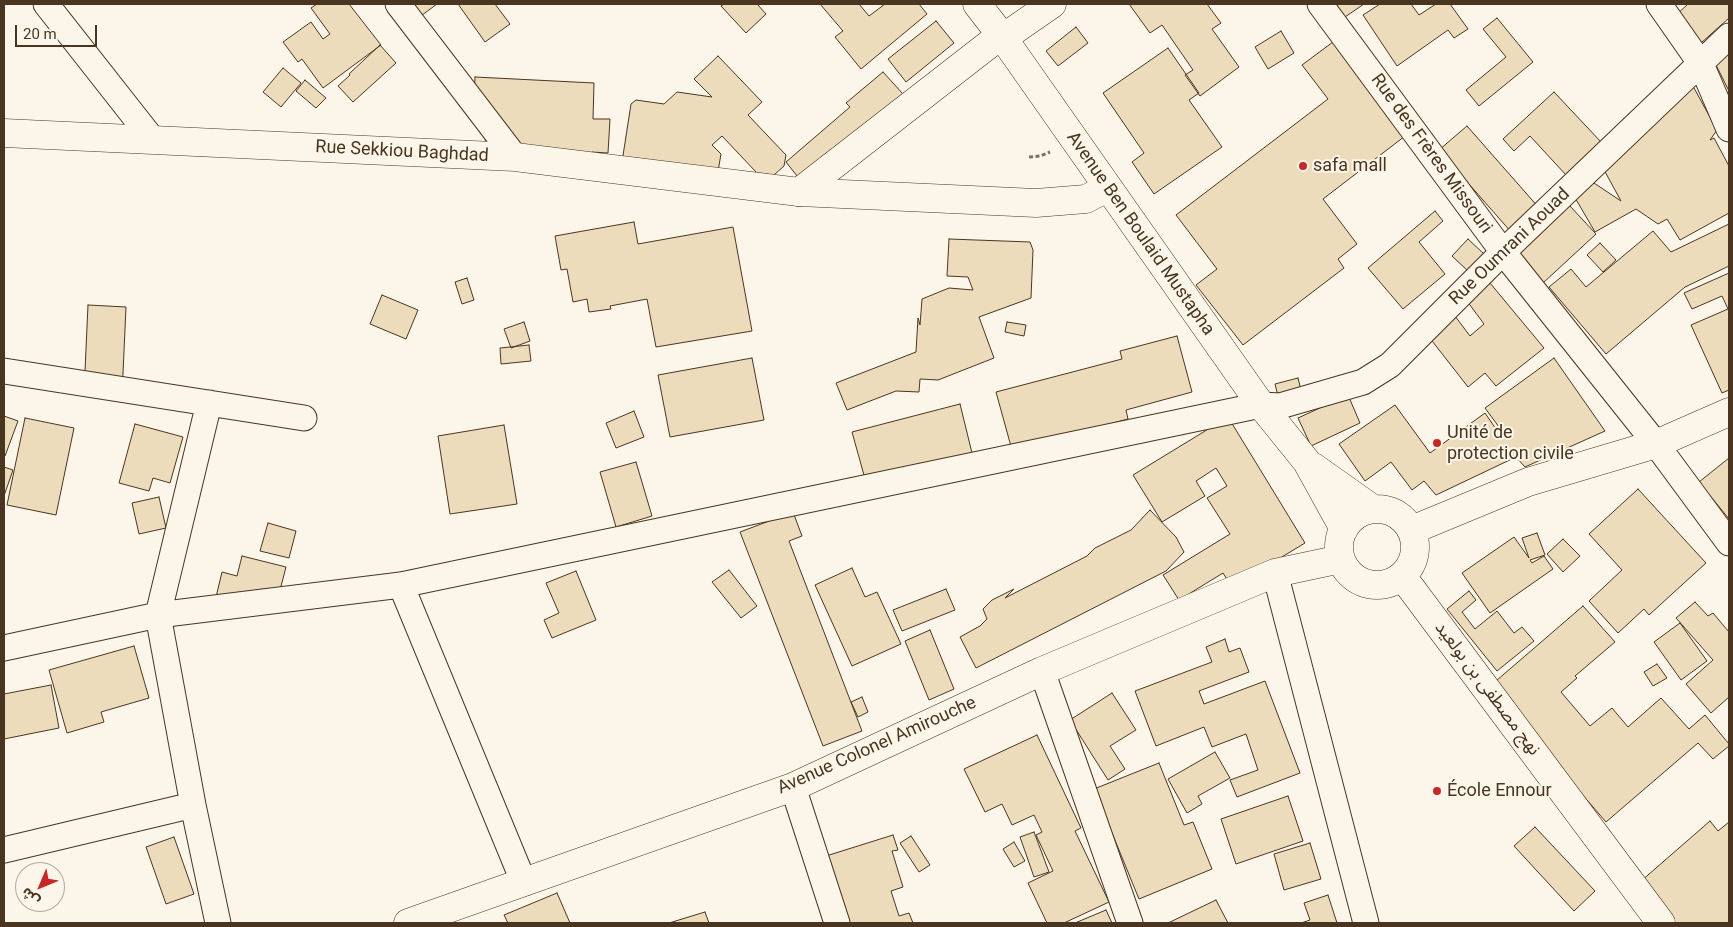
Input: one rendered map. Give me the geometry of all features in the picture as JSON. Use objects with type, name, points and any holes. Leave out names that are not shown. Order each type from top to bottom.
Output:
[{"type":"main road","name":"Avenue Ben Boulaid Mustapha","points":[[977,4],[1001,35],[1261,405],[1307,462]]},
{"type":"main road","points":[[799,192],[1001,35],[1013,31],[1052,4]]},
{"type":"main road","name":"Rue Sekkiou Baghdad","points":[[4,133],[515,157],[799,192],[1036,203],[1086,199],[1107,188]]},
{"type":"main road","points":[[1412,530],[1528,482],[1656,444],[1729,412]]},
{"type":"main road","points":[[1307,462],[1373,509]]},
{"type":"main road","points":[[1307,462],[1344,529]]},
{"type":"main road","points":[[1373,509],[1393,512],[1404,520],[1412,530],[1415,546],[1414,559],[1402,576],[1391,582],[1369,584],[1358,579],[1348,570],[1341,559],[1340,541],[1344,529],[1360,513],[1373,509]]},
{"type":"main road","name":"Avenue Colonel Amirouche","points":[[408,923],[793,787],[1042,671],[1274,574],[1341,559]]},
{"type":"main road","name":"نهج مصطفى بن بولعيد","points":[[1402,576],[1661,923]]},
{"type":"street","points":[[46,4],[153,140]]},
{"type":"street","points":[[398,4],[515,157]]},
{"type":"street","name":"Rue des Frères Missouri","points":[[1320,4],[1503,252],[1656,444],[1729,543]]},
{"type":"street","points":[[1659,4],[1701,64],[1729,129]]},
{"type":"street","name":"Rue Oumrani Aouad","points":[[4,648],[158,615],[401,585],[1261,405],[1280,406],[1363,382],[1390,365],[1503,252],[1729,36]]},
{"type":"street","points":[[4,372],[304,418]]},
{"type":"street","points":[[209,403],[158,615],[218,923]]},
{"type":"street","points":[[1274,574],[1366,923]]},
{"type":"street","points":[[401,585],[524,883]]},
{"type":"street","points":[[1042,671],[1130,923]]},
{"type":"street","points":[[793,787],[837,923]]},
{"type":"street","points":[[4,850],[194,805]]},
{"type":"building","points":[[317,4],[349,4],[381,45],[323,88],[302,59],[298,62],[283,42],[311,22],[323,39],[330,34],[311,8]]},
{"type":"building","points":[[401,4],[437,4],[414,21]]},
{"type":"building","points":[[458,4],[495,4],[510,24],[485,42]]},
{"type":"building","points":[[724,4],[757,4],[766,14],[746,33],[721,6]]},
{"type":"building","points":[[820,4],[859,4],[869,16],[885,4],[919,4],[927,14],[861,69],[835,37],[843,31]]},
{"type":"building","points":[[1129,4],[1207,4],[1221,23],[1212,29],[1239,67],[1200,96],[1185,75],[1193,70],[1162,25],[1150,33]]},
{"type":"building","points":[[1336,4],[1364,4],[1345,17]]},
{"type":"building","points":[[1380,4],[1411,4],[1419,15],[1436,4],[1450,4],[1468,29],[1454,38],[1448,30],[1397,66],[1363,15]]},
{"type":"building","points":[[1688,4],[1729,4],[1729,18],[1701,43],[1676,15]]},
{"type":"building","points":[[1497,18],[1533,62],[1479,106],[1466,90],[1506,57],[1483,29]]},
{"type":"building","points":[[936,21],[954,43],[906,82],[888,59]]},
{"type":"building","points":[[1076,27],[1088,43],[1058,66],[1046,51]]},
{"type":"building","points":[[1281,31],[1294,53],[1268,69],[1255,47]]},
{"type":"building","name":"safa mall","points":[[1337,39],[1409,133],[1323,199],[1357,244],[1338,259],[1344,268],[1243,345],[1196,285],[1217,269],[1176,215],[1328,99],[1302,65]]},
{"type":"building","points":[[380,45],[396,63],[353,102],[338,86]]},
{"type":"building","points":[[1168,48],[1199,93],[1189,100],[1222,147],[1154,194],[1132,162],[1144,153],[1103,93]]},
{"type":"building","points":[[1729,52],[1729,91],[1716,65]]},
{"type":"building","points":[[718,56],[762,102],[748,115],[786,155],[784,166],[774,175],[757,173],[722,136],[712,145],[721,154],[717,177],[622,162],[631,104],[636,100],[664,104],[677,92],[712,97],[694,79]]},
{"type":"building","points":[[283,68],[301,83],[281,107],[263,92]]},
{"type":"building","points":[[883,72],[903,94],[801,181],[786,162],[850,107],[846,103]]},
{"type":"building","points":[[475,77],[594,83],[593,119],[610,119],[608,153],[592,152],[591,169],[485,147],[486,121],[473,121]]},
{"type":"building","points":[[305,80],[326,98],[316,108],[296,91]]},
{"type":"building","points":[[1688,84],[1694,88],[1717,130],[1710,140],[1714,138],[1729,166],[1729,213],[1680,240],[1667,219],[1658,224],[1636,209],[1595,232],[1574,196],[1591,181],[1621,201],[1603,168]]},
{"type":"building","points":[[1554,92],[1601,142],[1566,175],[1530,136],[1514,151],[1503,139]]},
{"type":"building","points":[[1467,126],[1540,209],[1512,233],[1439,150]]},
{"type":"building","points":[[1569,205],[1596,234],[1543,283],[1517,255]]},
{"type":"building","points":[[1435,211],[1443,221],[1419,242],[1445,274],[1403,309],[1368,268]]},
{"type":"building","points":[[634,222],[638,244],[733,227],[752,331],[656,347],[647,299],[610,306],[611,309],[589,312],[587,299],[573,302],[567,269],[561,270],[555,236]]},
{"type":"building","points":[[1729,224],[1729,266],[1685,287],[1606,354],[1549,287],[1571,269],[1586,287],[1653,231],[1671,252]]},
{"type":"building","points":[[949,239],[1030,242],[1033,250],[1031,298],[979,317],[994,358],[938,380],[920,379],[919,392],[896,391],[847,410],[836,383],[916,352],[918,318],[920,325],[922,299],[949,288],[973,290],[968,277],[947,276]]},
{"type":"building","points":[[1468,239],[1484,254],[1468,271],[1452,256]]},
{"type":"building","points":[[1600,243],[1616,260],[1603,272],[1587,255]]},
{"type":"building","points":[[1729,273],[1729,390],[1722,393],[1691,325],[1728,309],[1722,296],[1692,309],[1684,293]]},
{"type":"building","points":[[467,278],[474,300],[462,304],[455,282]]},
{"type":"building","points":[[1490,283],[1544,348],[1496,386],[1485,373],[1468,387],[1429,337],[1455,316],[1470,336],[1484,324],[1467,301]]},
{"type":"building","points":[[382,295],[418,310],[406,339],[370,324]]},
{"type":"building","points":[[88,305],[126,307],[122,395],[84,393]]},
{"type":"building","points":[[524,322],[530,341],[511,348],[504,329]]},
{"type":"building","points":[[1007,322],[1026,325],[1024,336],[1005,332]]},
{"type":"building","points":[[1177,336],[1192,392],[1126,410],[1128,419],[1012,450],[996,392],[1122,359],[1120,351]]},
{"type":"building","points":[[529,345],[531,361],[501,364],[500,348]]},
{"type":"building","points":[[752,358],[764,420],[670,437],[658,375]]},
{"type":"building","points":[[1554,358],[1605,431],[1525,467],[1516,457],[1436,495],[1424,481],[1412,490],[1391,462],[1365,481],[1339,444],[1395,405],[1430,453],[1485,413],[1496,429],[1499,427],[1485,408]]},
{"type":"building","points":[[1298,378],[1301,390],[1278,396],[1275,384]]},
{"type":"building","points":[[1348,395],[1360,423],[1311,446],[1298,418]]},
{"type":"building","points":[[960,404],[972,453],[867,486],[852,432]]},
{"type":"building","points":[[634,411],[644,437],[616,448],[606,423]]},
{"type":"building","points":[[4,416],[18,421],[5,456],[4,455]]},
{"type":"building","points":[[1228,417],[1305,543],[1232,587],[1223,573],[1179,600],[1163,575],[1230,534],[1207,498],[1227,486],[1216,468],[1196,481],[1205,496],[1162,522],[1133,475]]},
{"type":"building","points":[[25,418],[74,428],[56,515],[7,505]]},
{"type":"building","points":[[135,424],[183,437],[170,483],[153,478],[149,491],[119,483]]},
{"type":"building","points":[[504,425],[517,504],[450,514],[438,436]]},
{"type":"building","points":[[1729,458],[1729,519],[1699,482]]},
{"type":"building","points":[[636,462],[652,516],[616,527],[600,472]]},
{"type":"building","points":[[4,467],[13,470],[4,496]]},
{"type":"building","points":[[1638,489],[1706,563],[1649,615],[1644,609],[1618,633],[1589,601],[1622,570],[1589,534]]},
{"type":"building","points":[[159,497],[166,528],[139,534],[132,503]]},
{"type":"building","points":[[1150,510],[1176,537],[1184,552],[1166,571],[976,668],[960,637],[980,626],[987,619],[983,609],[992,600],[1014,589],[1005,598],[1087,556],[1095,548],[1131,530]]},
{"type":"building","points":[[793,512],[802,536],[789,541],[862,731],[823,746],[740,532]]},
{"type":"building","points":[[268,523],[296,531],[289,558],[260,551]]},
{"type":"building","points":[[1537,533],[1545,555],[1530,560],[1532,563],[1544,556],[1553,569],[1490,613],[1462,573],[1514,537],[1529,558],[1522,538]]},
{"type":"building","points":[[1563,539],[1580,556],[1563,572],[1547,554]]},
{"type":"building","points":[[242,556],[286,567],[279,594],[261,589],[257,607],[216,597],[222,572],[237,576]]},
{"type":"building","points":[[852,568],[865,597],[877,592],[901,644],[852,666],[815,585]]},
{"type":"building","points":[[729,570],[757,606],[741,618],[712,582]]},
{"type":"building","points":[[576,571],[596,620],[552,638],[544,620],[559,613],[546,583]]},
{"type":"building","points":[[946,589],[955,610],[902,631],[893,610]]},
{"type":"building","points":[[1469,591],[1476,600],[1462,612],[1475,629],[1497,611],[1514,633],[1522,627],[1534,641],[1497,671],[1447,609]]},
{"type":"building","points":[[1695,602],[1708,616],[1713,613],[1729,632],[1729,697],[1711,713],[1686,684],[1713,660],[1676,618]]},
{"type":"building","points":[[1583,606],[1615,642],[1575,676],[1577,678],[1561,692],[1590,726],[1612,708],[1628,727],[1661,698],[1689,729],[1705,715],[1729,744],[1713,759],[1698,743],[1606,822],[1489,687]]},
{"type":"building","points":[[1680,623],[1707,661],[1681,680],[1654,642]]},
{"type":"building","points":[[930,630],[954,689],[929,700],[905,641]]},
{"type":"building","points":[[1225,639],[1229,652],[1240,648],[1249,672],[1199,691],[1204,704],[1265,681],[1300,773],[1237,797],[1230,780],[1258,770],[1246,734],[1212,747],[1204,727],[1156,746],[1135,691],[1212,662],[1206,647]]},
{"type":"building","points":[[134,646],[149,698],[101,712],[104,722],[67,733],[49,670]]},
{"type":"building","points":[[1657,664],[1667,678],[1653,686],[1644,672]]},
{"type":"building","points":[[51,685],[59,728],[4,739],[4,694]]},
{"type":"building","points":[[1112,693],[1136,730],[1110,746],[1125,769],[1108,780],[1070,720]]},
{"type":"building","points":[[862,697],[868,712],[858,717],[851,702]]},
{"type":"building","points":[[1037,735],[1081,828],[1075,831],[1109,902],[1064,923],[1047,923],[1028,883],[1053,871],[1036,835],[1042,832],[1034,815],[1012,825],[1002,804],[985,812],[964,769]]},
{"type":"building","points":[[1215,752],[1230,778],[1198,796],[1202,804],[1187,813],[1168,779]]},
{"type":"building","points":[[1159,763],[1184,825],[1193,822],[1212,869],[1139,899],[1094,789]]},
{"type":"building","points":[[1288,796],[1303,841],[1236,864],[1221,819]]},
{"type":"building","points":[[1710,821],[1718,831],[1729,822],[1729,923],[1673,923],[1640,882]]},
{"type":"building","points":[[1535,827],[1595,891],[1574,911],[1514,846]]},
{"type":"building","points":[[1034,832],[1049,872],[1034,877],[1020,837]]},
{"type":"building","points":[[893,835],[898,850],[892,851],[903,887],[891,891],[899,916],[909,913],[913,923],[847,923],[826,856]]},
{"type":"building","points":[[911,836],[930,865],[919,872],[900,843]]},
{"type":"building","points":[[174,837],[194,894],[166,904],[146,847]]},
{"type":"building","points":[[1014,842],[1025,861],[1014,867],[1003,849]]},
{"type":"building","points":[[1310,843],[1321,879],[1284,890],[1274,854]]},
{"type":"building","points":[[557,893],[570,923],[508,923],[504,915]]},
{"type":"building","points":[[1328,895],[1337,923],[1301,923],[1310,920],[1304,903]]},
{"type":"building","points":[[1216,900],[1228,923],[1168,923]]},
{"type":"building","points":[[1106,910],[1112,923],[1075,923]]},
{"type":"building","points":[[705,912],[709,923],[669,923]]},
{"type":"place","name":"safa mall","points":[[1303,166]]},
{"type":"place","name":"Unité de protection civile","points":[[1437,443]]},
{"type":"place","name":"École Ennour","points":[[1437,791]]}]
